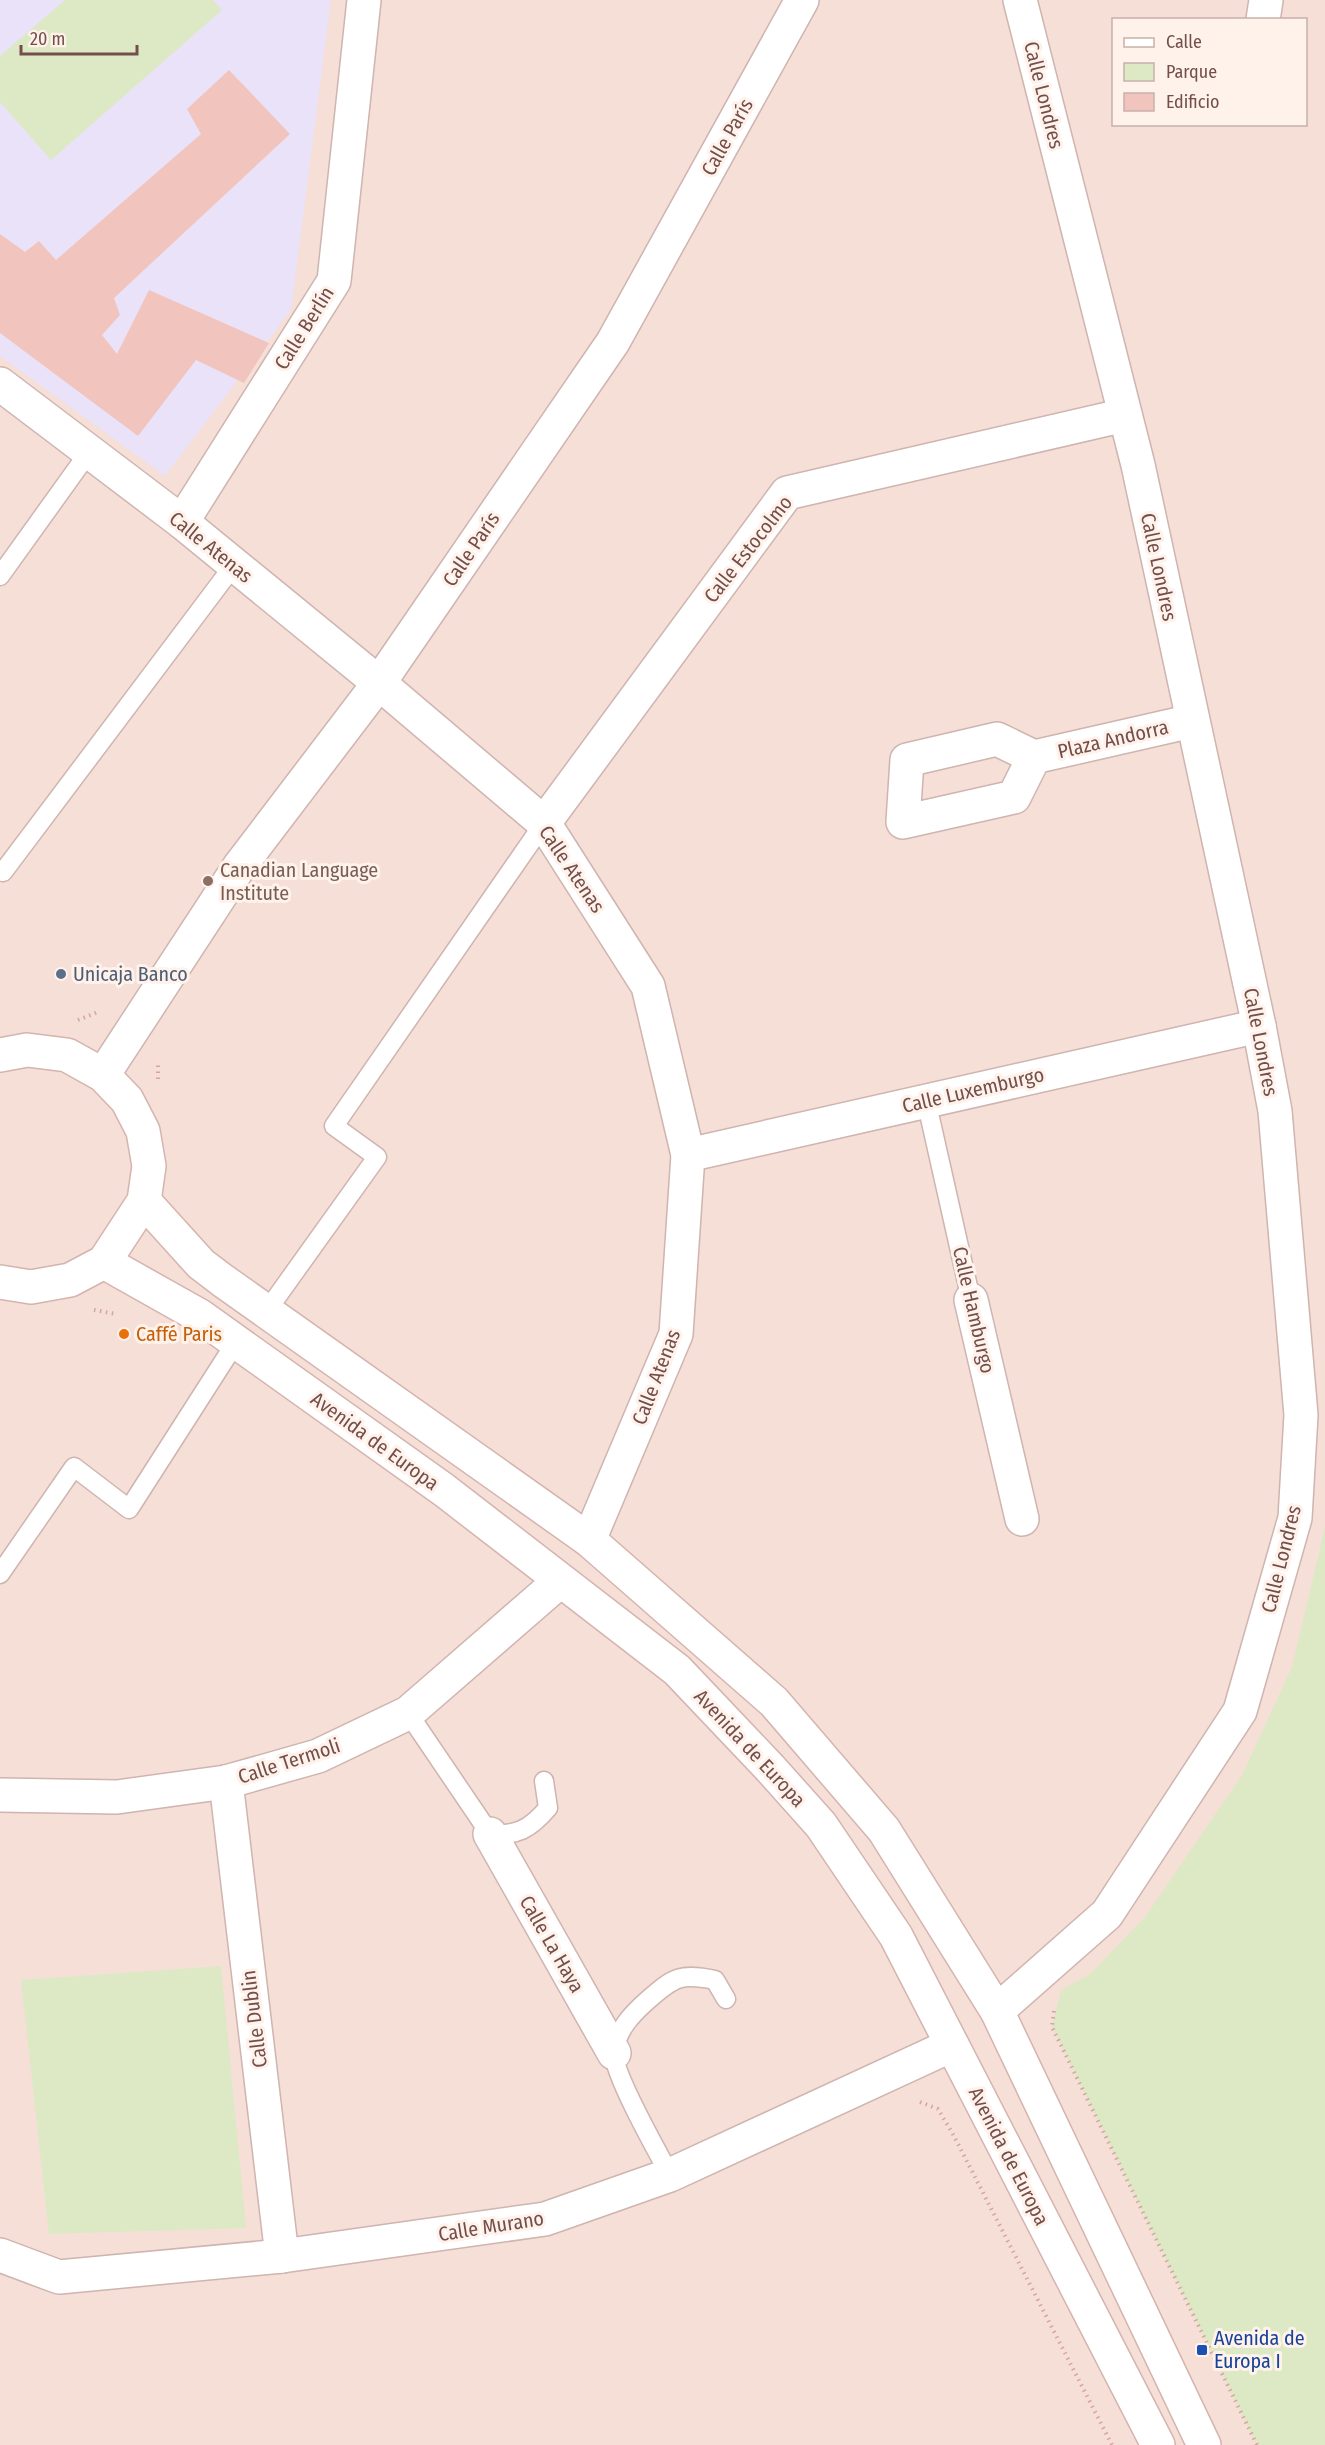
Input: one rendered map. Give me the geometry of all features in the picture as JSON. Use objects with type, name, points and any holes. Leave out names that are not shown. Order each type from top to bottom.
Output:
[{"type":"street","name":"Calle Berlín","points":[[182,522],[334,281],[364,0]]},
{"type":"street","name":"Calle París","points":[[103,1075],[239,867],[380,683],[613,342],[802,0]]},
{"type":"street","name":"Calle Londres","points":[[997,2011],[1107,1914],[1240,1711],[1295,1518],[1301,1415],[1275,1111],[1259,1026],[1125,415],[1020,0]]},
{"type":"street","points":[[1263,18],[1266,0]]},
{"type":"street","name":"Calle Atenas","points":[[0,384],[182,522],[380,683],[544,823],[648,986],[688,1155],[676,1334],[590,1540]]},
{"type":"street","name":"Calle Estocolmo","points":[[544,823],[787,493],[1125,415]]},
{"type":"street","name":"Plaza Andorra","points":[[1034,757],[1192,721]]},
{"type":"street","name":"Calle Luxemburgo","points":[[688,1155],[1259,1026]]},
{"type":"street","points":[[0,1055],[27,1050],[67,1055],[103,1075],[127,1100],[143,1131],[149,1166],[144,1201],[104,1262],[70,1280],[32,1287],[0,1282]]},
{"type":"street","points":[[144,1201],[201,1264],[590,1540],[774,1702],[884,1830],[997,2011],[1204,2445]]},
{"type":"street","name":"Avenida de Europa","points":[[104,1262],[200,1316],[444,1490],[678,1670],[821,1825],[896,1936],[1158,2445]]},
{"type":"street","name":"Calle Hamburgo","points":[[971,1300],[1022,1519]]},
{"type":"street","name":"Calle Termoli","points":[[0,1795],[117,1797],[226,1782],[318,1756],[408,1713],[560,1581]]},
{"type":"street","name":"Calle Dublin","points":[[226,1782],[282,2256]]},
{"type":"street","name":"Calle La Haya","points":[[490,1834],[614,2053]]},
{"type":"street","name":"Calle Murano","points":[[0,2255],[59,2277],[282,2256],[545,2220],[670,2175],[952,2045]]},
{"type":"lane","points":[[0,576],[89,452]]},
{"type":"lane","points":[[0,870],[3,872],[234,565]]},
{"type":"lane","points":[[266,1312],[377,1157],[334,1126],[544,823]]},
{"type":"lane","name":"Calle Hamburgo","points":[[926,1100],[971,1300]]},
{"type":"lane","points":[[0,1574],[74,1467],[129,1509],[236,1342]]},
{"type":"lane","name":"Calle La Haya","points":[[408,1713],[490,1834]]},
{"type":"lane","points":[[490,1834],[509,1835],[534,1824],[548,1808],[544,1781]]},
{"type":"lane","points":[[614,2053],[626,2020],[666,1984],[689,1974],[715,1980],[726,1999]]},
{"type":"lane","name":"Calle La Haya","points":[[614,2053],[630,2098],[670,2175]]},
{"type":"path","points":[[1052,2027],[1257,2445]]},
{"type":"path","points":[[889,2074],[902,2102],[924,2102],[938,2109],[1112,2445]]},
{"type":"shaded area","points":[[0,0],[1325,0],[1325,2445],[0,2445]]},
{"type":"shaded area","points":[[0,0],[331,0],[291,310],[165,476],[0,356]]},
{"type":"green space","points":[[65,0],[213,0],[222,10],[51,160],[0,102],[0,56]]},
{"type":"green space","points":[[1325,1527],[1325,2445],[1257,2445],[1052,2027],[1061,1990],[1090,1974],[1145,1917],[1242,1775],[1292,1667]]},
{"type":"green space","points":[[221,1966],[246,2228],[49,2234],[21,1980]]},
{"type":"building","points":[[229,70],[290,134],[114,298],[120,315],[102,335],[117,354],[149,290],[269,343],[244,383],[196,360],[138,436],[0,333],[0,234],[25,252],[39,241],[56,260],[201,134],[187,109]]},
{"type":"place","name":"Canadian Language Institute","points":[[208,881]]},
{"type":"place","name":"Unicaja Banco","points":[[61,974]]},
{"type":"place","name":"Caffé Paris","points":[[124,1334]]},
{"type":"place","name":"Avenida de Europa I","points":[[1202,2350]]}]
